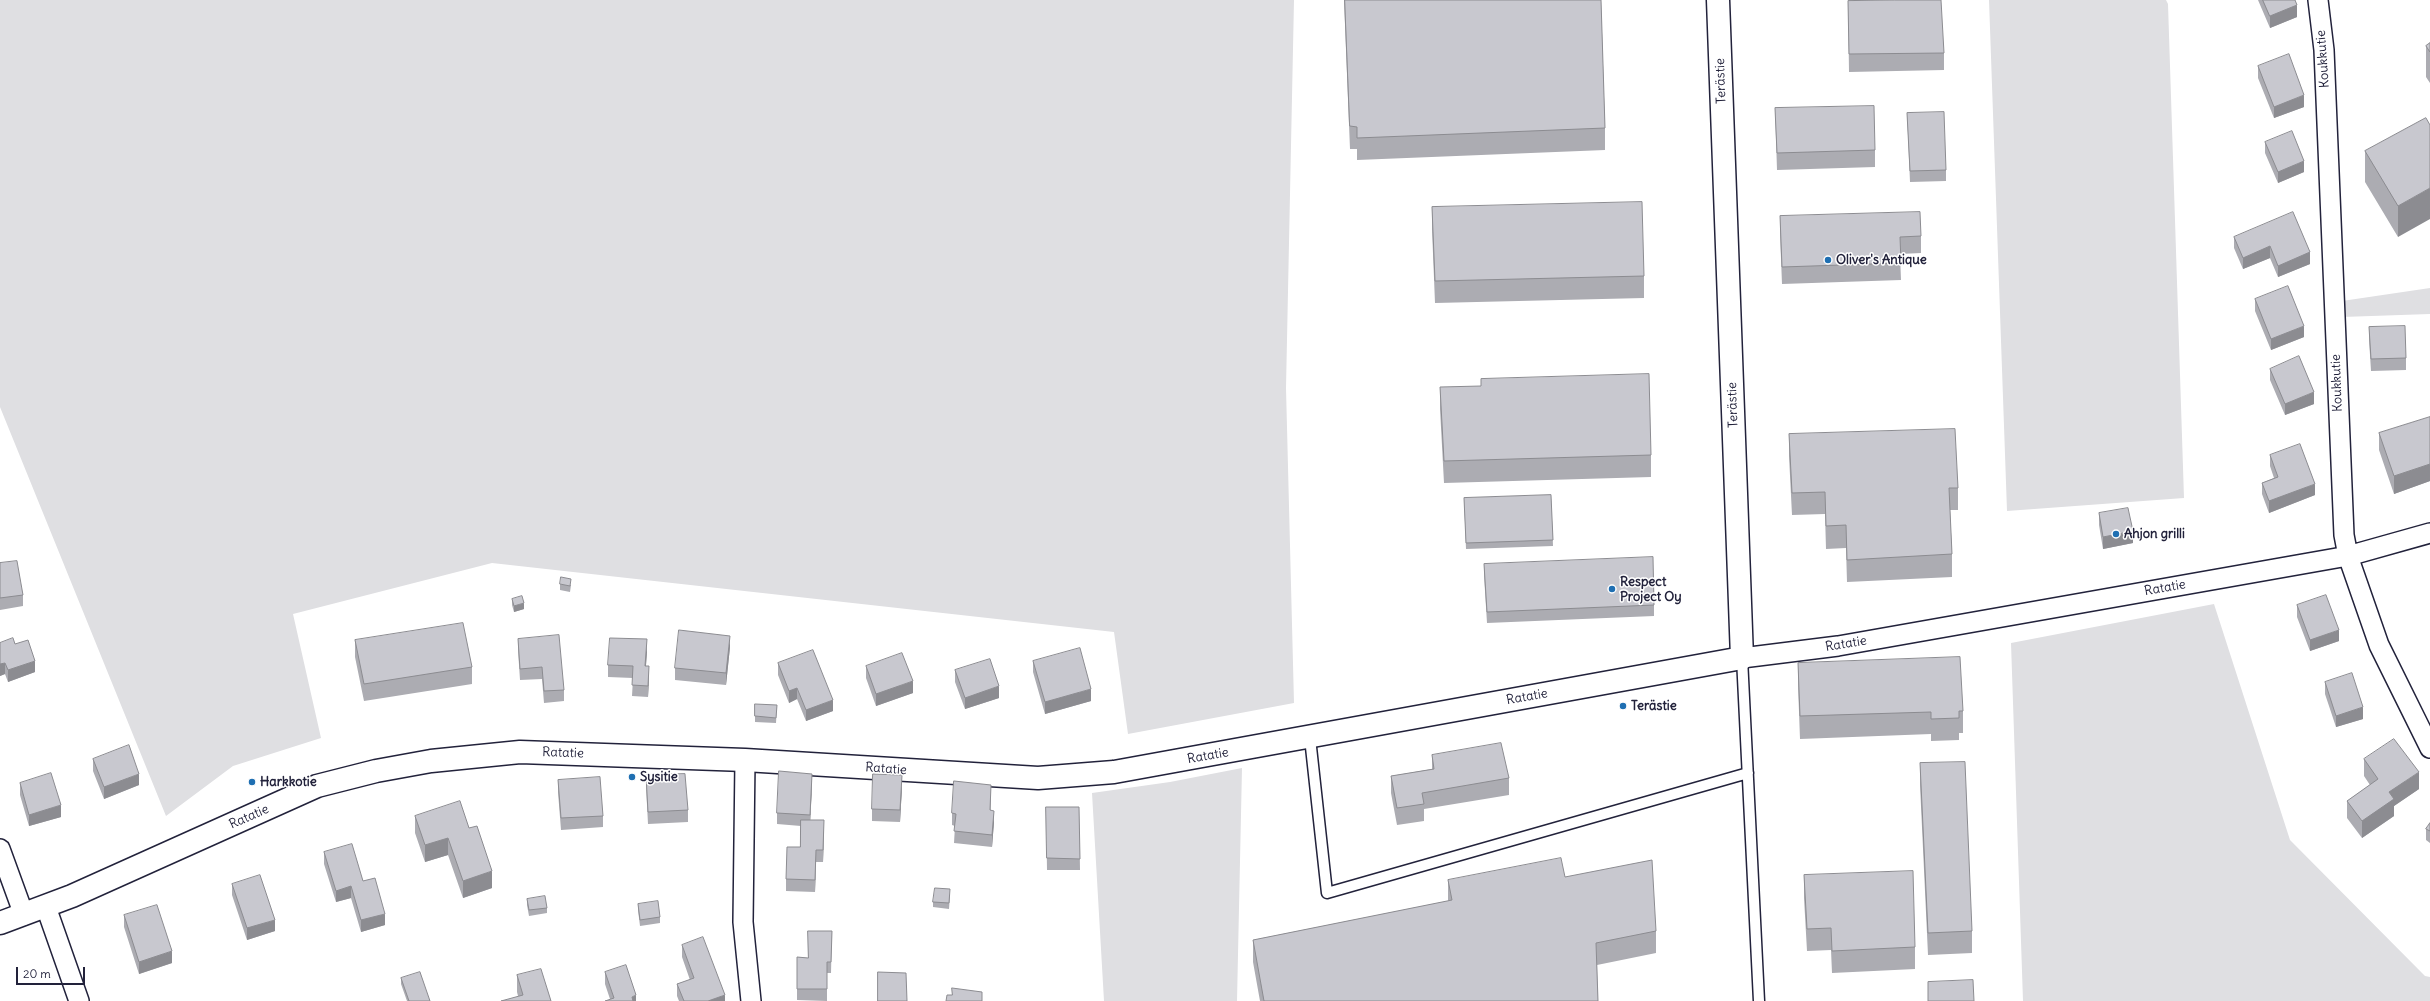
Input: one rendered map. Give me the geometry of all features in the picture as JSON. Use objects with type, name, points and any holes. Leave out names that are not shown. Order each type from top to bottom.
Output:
[{"type":"street","name":"Terästie","points":[[1718,0],[1742,658]]},
{"type":"street","name":"Koukkutie","points":[[2318,0],[2324,50],[2344,536],[2348,556],[2379,645],[2430,748]]},
{"type":"street","name":"Ratatie","points":[[0,923],[46,907],[317,786],[376,771],[431,761],[520,752],[745,760],[1038,778],[1114,772],[1310,738],[1742,658],[1845,645],[2348,556],[2430,533]]},
{"type":"street","points":[[745,760],[743,922],[751,1001]]},
{"type":"street","points":[[0,849],[24,915]]},
{"type":"street","points":[[46,907],[79,1001]]},
{"type":"lane","name":"Terästie","points":[[1742,658],[1759,1001]]},
{"type":"lane","points":[[1310,738],[1327,893],[1748,773]]},
{"type":"shaded area","points":[[0,0],[1294,0],[1286,388],[1294,703],[1128,734],[1114,632],[492,563],[293,614],[321,738],[233,766],[166,816],[0,407]]},
{"type":"shaded area","points":[[1989,0],[2166,0],[2168,4],[2184,498],[2007,511]]},
{"type":"shaded area","points":[[2430,288],[2430,314],[2342,317],[2342,301]]},
{"type":"shaded area","points":[[2214,604],[2290,840],[2425,976],[2430,977],[2430,1001],[2023,1001],[2011,643]]},
{"type":"shaded area","points":[[1242,768],[1237,1001],[1104,1001],[1092,793],[1170,782]]},
{"type":"building","points":[[1345,0],[1601,0],[1605,128],[1357,138],[1357,127],[1350,126]]},
{"type":"building","points":[[1941,0],[1944,53],[1849,54],[1848,1]]},
{"type":"building","points":[[2263,0],[2295,0],[2297,5],[2270,16]]},
{"type":"building","points":[[2430,43],[2430,52],[2426,46]]},
{"type":"building","points":[[2289,54],[2304,95],[2274,107],[2258,66]]},
{"type":"building","points":[[1874,106],[1875,150],[1777,153],[1775,108]]},
{"type":"building","points":[[1944,112],[1946,170],[1910,171],[1907,113]]},
{"type":"building","points":[[2426,118],[2430,125],[2430,188],[2398,206],[2365,151]]},
{"type":"building","points":[[2292,131],[2304,161],[2278,172],[2265,142]]},
{"type":"building","points":[[1642,202],[1644,276],[1435,281],[1432,207]]},
{"type":"building","points":[[1920,212],[1921,236],[1900,237],[1901,263],[1782,267],[1780,216]]},
{"type":"building","points":[[2293,212],[2310,252],[2278,266],[2270,246],[2243,258],[2234,237]]},
{"type":"building","points":[[2288,286],[2304,326],[2271,339],[2255,299]]},
{"type":"building","points":[[2405,326],[2406,358],[2371,359],[2369,327]]},
{"type":"building","points":[[2299,356],[2314,392],[2285,404],[2270,369]]},
{"type":"building","points":[[1649,374],[1651,455],[1444,461],[1440,387],[1481,386],[1481,379]]},
{"type":"building","points":[[2430,417],[2430,464],[2394,476],[2379,433]]},
{"type":"building","points":[[1955,429],[1958,488],[1949,488],[1952,554],[1847,560],[1846,525],[1826,526],[1825,492],[1792,493],[1789,434]]},
{"type":"building","points":[[2300,444],[2315,484],[2269,501],[2262,483],[2278,477],[2270,455]]},
{"type":"building","points":[[1551,495],[1553,540],[1466,543],[1464,498]]},
{"type":"building","points":[[2128,508],[2133,531],[2103,537],[2099,513]]},
{"type":"building","points":[[1653,557],[1654,605],[1487,612],[1484,564]]},
{"type":"building","points":[[17,561],[23,595],[0,598],[0,563]]},
{"type":"building","points":[[561,577],[571,579],[570,586],[560,584]]},
{"type":"building","points":[[2326,595],[2339,630],[2310,640],[2297,605]]},
{"type":"building","points":[[522,596],[524,603],[514,606],[512,599]]},
{"type":"building","points":[[463,623],[472,667],[364,684],[355,640]]},
{"type":"building","points":[[679,630],[730,636],[726,673],[675,668]]},
{"type":"building","points":[[559,635],[564,690],[544,691],[542,667],[520,669],[518,639]]},
{"type":"building","points":[[13,638],[15,644],[28,640],[35,661],[8,670],[5,663],[0,664],[0,643]]},
{"type":"building","points":[[610,638],[647,639],[645,666],[649,666],[648,686],[632,685],[633,666],[608,665]]},
{"type":"building","points":[[1080,648],[1091,689],[1045,702],[1033,661]]},
{"type":"building","points":[[813,650],[833,700],[806,710],[797,688],[789,691],[778,663]]},
{"type":"building","points":[[902,653],[913,681],[876,694],[866,666]]},
{"type":"building","points":[[1960,657],[1963,711],[1959,711],[1959,718],[1931,719],[1931,712],[1800,716],[1798,663]]},
{"type":"building","points":[[990,659],[999,686],[965,698],[955,670]]},
{"type":"building","points":[[2352,673],[2363,707],[2336,716],[2325,682]]},
{"type":"building","points":[[755,704],[777,705],[776,718],[755,716]]},
{"type":"building","points":[[2394,739],[2419,772],[2389,792],[2394,799],[2362,821],[2347,801],[2378,779],[2364,759]]},
{"type":"building","points":[[1501,743],[1509,778],[1422,793],[1424,804],[1397,808],[1391,776],[1434,769],[1432,755]]},
{"type":"building","points":[[129,745],[139,774],[104,787],[93,759]]},
{"type":"building","points":[[1965,762],[1972,931],[1928,933],[1920,763]]},
{"type":"building","points":[[779,771],[812,774],[810,815],[777,813]]},
{"type":"building","points":[[51,773],[61,805],[29,815],[20,783]]},
{"type":"building","points":[[685,774],[688,810],[648,812],[646,775]]},
{"type":"building","points":[[873,774],[902,775],[900,810],[872,809]]},
{"type":"building","points":[[600,777],[603,816],[561,818],[558,780]]},
{"type":"building","points":[[954,781],[991,785],[990,810],[994,811],[992,835],[954,831],[956,814],[952,813]]},
{"type":"building","points":[[460,801],[469,828],[477,826],[492,871],[463,881],[448,838],[425,845],[415,816]]},
{"type":"building","points":[[1046,807],[1079,807],[1080,859],[1047,858]]},
{"type":"building","points":[[801,820],[824,820],[823,850],[816,850],[815,880],[786,879],[787,847],[800,847]]},
{"type":"building","points":[[2430,823],[2430,831],[2426,829]]},
{"type":"building","points":[[352,844],[363,881],[375,878],[385,914],[361,920],[351,886],[336,891],[324,852]]},
{"type":"building","points":[[1561,858],[1565,877],[1652,860],[1656,931],[1596,943],[1598,1001],[1264,1001],[1253,940],[1452,900],[1448,880]]},
{"type":"building","points":[[1913,871],[1915,947],[1832,951],[1831,928],[1807,929],[1804,875]]},
{"type":"building","points":[[260,875],[275,920],[247,928],[232,884]]},
{"type":"building","points":[[935,888],[950,889],[949,903],[933,902]]},
{"type":"building","points":[[545,896],[547,908],[529,910],[527,899]]},
{"type":"building","points":[[658,901],[660,917],[640,920],[638,904]]},
{"type":"building","points":[[157,905],[172,951],[139,962],[124,915]]},
{"type":"building","points":[[808,931],[832,931],[831,962],[827,962],[827,989],[797,989],[797,957],[808,958]]},
{"type":"building","points":[[703,937],[725,995],[708,1001],[684,1001],[677,984],[694,978],[682,945]]},
{"type":"building","points":[[626,965],[636,995],[632,997],[633,1001],[605,1001],[614,998],[605,972]]},
{"type":"building","points":[[541,969],[551,1001],[501,1001],[523,995],[517,975]]},
{"type":"building","points":[[420,972],[430,1001],[409,1001],[401,978]]},
{"type":"building","points":[[878,972],[906,973],[907,1001],[878,1001]]},
{"type":"building","points":[[1973,980],[1974,1001],[1928,1001],[1928,982]]},
{"type":"building","points":[[952,988],[982,992],[982,1001],[946,1001],[947,995],[952,995]]},
{"type":"place","name":"Oliver's Antique","points":[[1828,260]]},
{"type":"place","name":"Ahjon grilli","points":[[2116,534]]},
{"type":"place","name":"Respect Project Oy","points":[[1612,589]]},
{"type":"place","name":"Terästie","points":[[1623,706]]},
{"type":"place","name":"Sysitie","points":[[632,777]]},
{"type":"place","name":"Harkkotie","points":[[252,782]]}]
